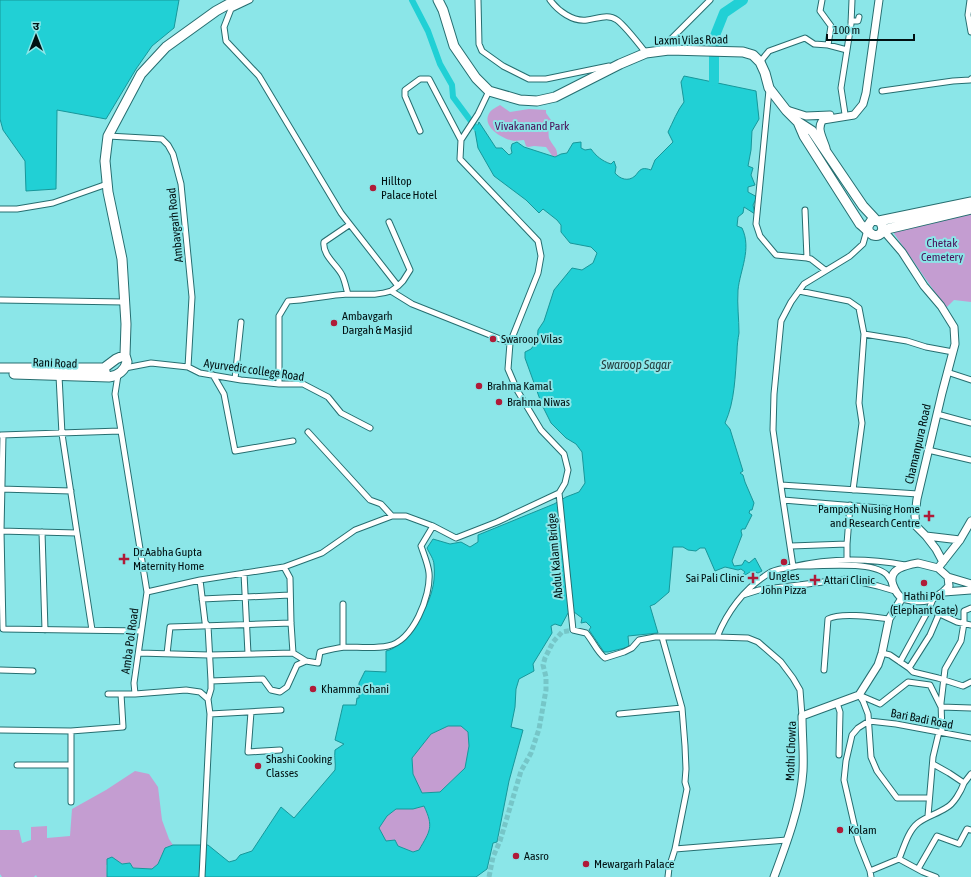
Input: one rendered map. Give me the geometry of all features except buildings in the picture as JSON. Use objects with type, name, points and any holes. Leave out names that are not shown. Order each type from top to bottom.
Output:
[{"type":"highway","points":[[104,368],[105,374],[117,373],[127,362],[125,355],[122,259],[108,192],[105,161],[108,136],[141,74],[166,47],[216,11],[236,0],[241,0]]},
{"type":"highway","name":"Laxmi Vilas Road","points":[[438,0],[454,46],[476,78],[489,91],[520,100],[537,101],[555,97],[620,64],[646,53],[665,50],[744,52],[753,56],[760,62]]},
{"type":"highway","points":[[760,62],[769,88],[786,110],[798,122],[812,131],[863,206],[882,223],[883,230]]},
{"type":"highway","points":[[798,122],[804,136],[848,206],[860,224],[868,230],[870,234],[875,236],[880,234],[883,230],[971,209]]},
{"type":"highway","points":[[868,230],[869,223],[878,220],[971,202]]},
{"type":"highway","points":[[0,368],[104,368],[116,359],[125,355]]},
{"type":"highway","name":"Rani Road","points":[[0,374],[59,376],[117,373]]},
{"type":"street","points":[[250,0],[231,9],[224,27],[226,41],[259,76],[349,225],[398,286]]},
{"type":"street","points":[[478,0],[479,44],[482,51],[503,66],[529,79],[546,80],[620,64]]},
{"type":"street","points":[[550,0],[554,6],[574,19],[586,21],[606,17],[617,19],[646,53]]},
{"type":"street","points":[[665,50],[710,0]]},
{"type":"street","points":[[822,0],[820,11],[831,26],[828,45]]},
{"type":"street","points":[[845,114],[841,88],[851,21],[852,0]]},
{"type":"street","points":[[832,161],[820,130],[820,124],[823,120],[854,115],[863,104],[866,93],[879,0]]},
{"type":"street","points":[[970,0],[968,15],[971,32]]},
{"type":"street","points":[[851,21],[858,21],[859,17]]},
{"type":"street","points":[[760,62],[769,51],[805,38],[814,44],[828,45],[847,50]]},
{"type":"street","points":[[420,131],[405,96],[405,90],[420,79],[429,79],[461,140]]},
{"type":"street","points":[[882,91],[953,80],[971,80]]},
{"type":"street","points":[[769,88],[756,224],[760,236],[776,255],[811,259],[825,270]]},
{"type":"street","points":[[147,592],[200,580],[284,567],[322,553],[355,530],[392,516],[406,516],[433,526],[456,538],[496,522],[559,493],[565,483],[568,470],[564,454],[541,430],[517,390],[508,369],[510,343],[538,273],[541,256],[538,240],[460,159],[461,140],[478,114],[489,91]]},
{"type":"street","points":[[786,110],[806,116],[845,114],[853,113],[859,110]]},
{"type":"street","name":"Ambavgarh Road","points":[[108,136],[162,139],[168,145],[173,154],[181,184],[192,297],[188,367]]},
{"type":"street","points":[[0,209],[17,209],[53,203],[107,184]]},
{"type":"street","points":[[805,210],[807,258]]},
{"type":"street","points":[[279,384],[279,316],[288,300],[301,300],[318,296],[348,294],[382,294],[391,291],[403,281],[410,270],[389,222]]},
{"type":"street","points":[[348,294],[343,276],[323,246],[324,242],[349,225]]},
{"type":"street","points":[[793,566],[791,546],[782,500],[773,430],[774,394],[781,321],[790,302],[804,284],[850,256],[863,244],[868,230]]},
{"type":"street","name":"Chamanpura Road","points":[[883,230],[902,252],[924,286],[941,306],[954,327],[955,344],[928,450],[918,494],[916,511],[916,526],[936,549],[942,562]]},
{"type":"street","points":[[391,291],[412,304],[510,343]]},
{"type":"street","points":[[799,291],[849,302],[859,308],[864,334],[859,403],[862,423],[853,490]]},
{"type":"street","points":[[0,300],[124,302]]},
{"type":"street","points":[[234,378],[241,322]]},
{"type":"street","points":[[864,334],[907,341],[926,347],[953,352]]},
{"type":"street","name":"Ayurvedic college Road","points":[[117,373],[151,362],[188,367],[200,374],[279,384],[303,384],[328,397],[341,412],[370,428]]},
{"type":"street","points":[[947,372],[971,380]]},
{"type":"street","name":"Amba Pol Road","points":[[117,373],[115,394],[120,431],[147,592],[134,683],[135,694]]},
{"type":"street","points":[[213,375],[224,394],[234,451],[293,441]]},
{"type":"street","points":[[59,376],[62,434],[92,630]]},
{"type":"street","points":[[937,414],[971,423]]},
{"type":"street","points":[[120,431],[1,435],[0,531],[2,629],[141,631]]},
{"type":"street","points":[[308,432],[370,500],[381,504],[392,516]]},
{"type":"street","points":[[928,450],[971,460]]},
{"type":"street","points":[[780,485],[918,494]]},
{"type":"street","points":[[1,490],[71,491]]},
{"type":"street","name":"Abdul Kalam Bridge","points":[[559,493],[573,630],[586,633],[594,642],[600,654],[605,658],[632,648],[639,640],[662,637]]},
{"type":"street","points":[[782,500],[916,511]]},
{"type":"street","points":[[847,560],[850,505]]},
{"type":"street","points":[[892,582],[893,575],[897,569],[905,565],[942,562],[960,540],[971,521]]},
{"type":"street","points":[[139,653],[209,655],[293,653],[306,661],[318,663],[320,652],[343,648],[388,646],[401,640],[411,630],[418,618],[426,598],[429,573],[422,546],[433,526]]},
{"type":"street","points":[[0,531],[77,533]]},
{"type":"street","points":[[42,532],[45,630]]},
{"type":"street","points":[[926,536],[960,540]]},
{"type":"street","points":[[791,546],[847,544]]},
{"type":"street","points":[[717,637],[722,625],[740,596],[772,571],[807,563],[847,560],[880,560],[905,565]]},
{"type":"street","points":[[793,566],[847,565],[874,568],[886,574],[892,582],[895,591],[902,598],[915,600],[934,598],[950,586],[948,576],[942,562]]},
{"type":"street","points":[[284,567],[290,578],[293,653]]},
{"type":"street","points":[[244,572],[248,654]]},
{"type":"street","points":[[948,576],[971,584]]},
{"type":"street","points":[[740,596],[759,590],[847,579],[895,591]]},
{"type":"street","points":[[200,580],[205,622],[208,626],[211,681],[211,689],[208,700],[210,714],[202,877]]},
{"type":"street","points":[[944,592],[971,590]]},
{"type":"street","points":[[202,600],[246,596],[290,595]]},
{"type":"street","points":[[858,694],[878,665],[889,619],[902,598]]},
{"type":"street","points":[[900,662],[934,598]]},
{"type":"street","points":[[343,604],[343,648]]},
{"type":"street","points":[[928,816],[933,764],[941,732],[941,707],[945,669],[961,641],[964,611],[971,608]]},
{"type":"street","points":[[929,609],[957,622],[971,625]]},
{"type":"street","points":[[909,668],[930,635],[939,614]]},
{"type":"street","points":[[824,670],[828,619],[836,616],[862,616],[889,619]]},
{"type":"street","points":[[168,654],[170,627],[291,623]]},
{"type":"street","points":[[668,877],[668,868],[675,849],[687,789],[685,782],[686,746],[682,708],[662,637],[748,638],[758,642],[781,662],[793,678],[800,690],[802,716]]},
{"type":"street","points":[[882,653],[890,655],[913,672],[943,679],[963,686],[971,682]]},
{"type":"street","points":[[211,681],[263,679],[271,690],[280,692],[287,687],[297,665],[306,661]]},
{"type":"street","points":[[0,670],[34,671]]},
{"type":"street","points":[[858,694],[880,704],[908,682],[930,685],[941,707]]},
{"type":"street","points":[[108,694],[135,694],[186,690],[200,692],[208,700]]},
{"type":"street","points":[[0,730],[71,731],[123,727],[121,694]]},
{"type":"street","points":[[858,694],[863,701],[869,721],[871,757],[877,771],[898,798],[929,798]]},
{"type":"street","name":"Mothi Chowta","points":[[774,877],[787,840],[800,793],[803,771],[802,716],[858,694]]},
{"type":"street","points":[[837,703],[840,712],[840,755]]},
{"type":"street","points":[[941,707],[971,708]]},
{"type":"street","points":[[619,714],[682,708]]},
{"type":"street","points":[[210,714],[281,710]]},
{"type":"street","points":[[252,712],[248,752],[280,750]]},
{"type":"street","points":[[869,721],[858,728],[852,736],[846,762],[844,780],[858,841],[870,875],[899,859],[907,840],[917,824],[928,816],[948,808],[961,791],[964,783],[971,774]]},
{"type":"street","name":"Bari Badi Road","points":[[869,721],[896,724],[971,738]]},
{"type":"street","points":[[71,731],[71,802]]},
{"type":"street","points":[[933,764],[964,783]]},
{"type":"street","points":[[17,765],[70,765]]},
{"type":"street","points":[[918,869],[937,836],[959,844],[967,829],[971,830]]},
{"type":"street","points":[[675,849],[787,840]]},
{"type":"street","points":[[899,859],[936,877]]},
{"type":"green space","name":"Vivakanand Park","points":[[500,105],[510,112],[529,109],[546,110],[546,113],[556,127],[548,129],[549,139],[556,149],[557,156],[553,157],[546,147],[528,147],[526,146],[524,140],[514,141],[498,135],[490,127],[488,117],[493,109]]},
{"type":"green space","name":"Chetak Cemetery","points":[[971,214],[971,302],[954,300],[946,308],[893,232]]},
{"type":"green space","points":[[448,726],[461,726],[468,732],[469,746],[465,768],[440,792],[422,793],[413,774],[412,758],[431,734]]},
{"type":"green space","points":[[135,771],[149,774],[158,787],[162,820],[169,839],[173,845],[165,848],[158,864],[152,869],[133,868],[130,863],[106,865],[107,877],[37,877],[36,875],[34,877],[2,877],[0,874],[0,830],[19,830],[22,843],[31,840],[31,827],[47,826],[47,838],[70,836],[72,809],[106,790]]},
{"type":"green space","points":[[424,806],[429,819],[429,829],[419,850],[413,852],[386,841],[379,828],[387,816],[396,809],[413,809]]},
{"type":"water","points":[[0,0],[179,0],[174,28],[152,46],[136,69],[106,119],[57,110],[56,189],[26,191],[25,161],[3,130],[0,119]]},
{"type":"water","name":"Swaroop Sagar","points":[[684,76],[756,91],[759,119],[752,131],[748,166],[753,168],[751,175],[755,185],[748,187],[748,192],[757,197],[753,205],[755,214],[744,207],[743,213],[738,217],[737,226],[742,228],[745,236],[746,252],[738,290],[739,333],[734,388],[731,406],[725,423],[730,429],[743,471],[740,473],[743,475],[754,503],[752,510],[750,510],[749,513],[752,515],[745,529],[742,529],[741,531],[742,535],[732,561],[734,566],[742,565],[745,560],[749,563],[755,558],[762,571],[758,573],[751,572],[742,576],[745,572],[741,569],[738,570],[725,567],[715,571],[705,548],[700,548],[696,551],[688,550],[683,547],[673,547],[669,592],[655,604],[650,606],[658,633],[628,636],[629,647],[604,652],[589,630],[591,627],[586,622],[581,623],[582,618],[574,612],[568,613],[561,626],[555,624],[551,626],[552,633],[533,664],[534,671],[519,679],[516,689],[515,707],[511,727],[523,730],[509,781],[497,842],[493,843],[487,869],[476,877],[107,877],[107,859],[112,857],[122,864],[130,863],[133,868],[152,869],[158,864],[165,848],[173,845],[208,845],[229,862],[236,860],[240,855],[252,851],[281,807],[294,818],[335,770],[335,750],[344,744],[335,740],[343,705],[356,705],[357,698],[359,698],[359,683],[365,671],[386,672],[386,651],[394,648],[403,640],[423,613],[433,585],[434,565],[427,548],[433,539],[450,544],[461,542],[470,547],[478,542],[478,535],[554,504],[579,492],[585,483],[582,452],[576,444],[566,438],[551,423],[542,405],[525,358],[525,352],[531,349],[537,341],[538,330],[544,321],[554,290],[572,268],[582,270],[593,263],[597,253],[591,247],[570,243],[561,232],[561,225],[557,220],[543,209],[539,213],[526,200],[494,176],[478,148],[475,131],[479,122],[496,148],[502,148],[509,155],[512,153],[512,144],[517,142],[524,147],[555,157],[567,153],[573,143],[581,142],[581,148],[585,150],[591,149],[595,154],[608,163],[611,164],[614,161],[616,167],[615,173],[619,177],[630,179],[642,169],[651,170],[655,160],[673,142],[668,132],[684,102],[681,82]],"holes":[[[448,726],[461,726],[468,732],[469,746],[465,768],[440,792],[422,793],[413,774],[412,758],[431,734]],[[424,806],[430,824],[426,838],[419,850],[413,852],[398,846],[395,840],[386,841],[379,828],[387,816],[396,809],[413,809]]]},
{"type":"waterway","points":[[412,0],[428,31],[440,64],[452,85],[453,97],[476,128]]},
{"type":"waterway","points":[[714,81],[714,38],[724,13],[743,0]]},
{"type":"tunnel","points":[[489,877],[493,857],[500,841],[521,771],[531,753],[539,729],[546,690],[546,677],[543,665],[545,658],[553,642],[562,632],[573,630]]},
{"type":"place","name":"Hilltop Palace Hotel","points":[[373,188]]},
{"type":"place","name":"Ambavgarh Dargah & Masjid","points":[[334,323]]},
{"type":"place","name":"Swaroop Vilas","points":[[493,339]]},
{"type":"place","name":"Brahma Kamal","points":[[479,386]]},
{"type":"place","name":"Brahma Niwas","points":[[499,402]]},
{"type":"place","name":"Pamposh Nusing Home and Research Centre","points":[[929,516]]},
{"type":"place","name":"Dr.Aabha Gupta Maternity Home","points":[[124,559]]},
{"type":"place","name":"Ungles John Pizza","points":[[784,562]]},
{"type":"place","name":"Sai Pali Clinic","points":[[753,578]]},
{"type":"place","name":"Attari Clinic","points":[[815,580]]},
{"type":"place","name":"Hathi Pol (Elephant Gate)","points":[[924,583]]},
{"type":"place","name":"Khamma Ghani","points":[[313,689]]},
{"type":"place","name":"Shashi Cooking Classes","points":[[258,766]]},
{"type":"place","name":"Kolam","points":[[840,830]]},
{"type":"place","name":"Aasro","points":[[516,856]]},
{"type":"place","name":"Mewargarh Palace","points":[[586,864]]}]
